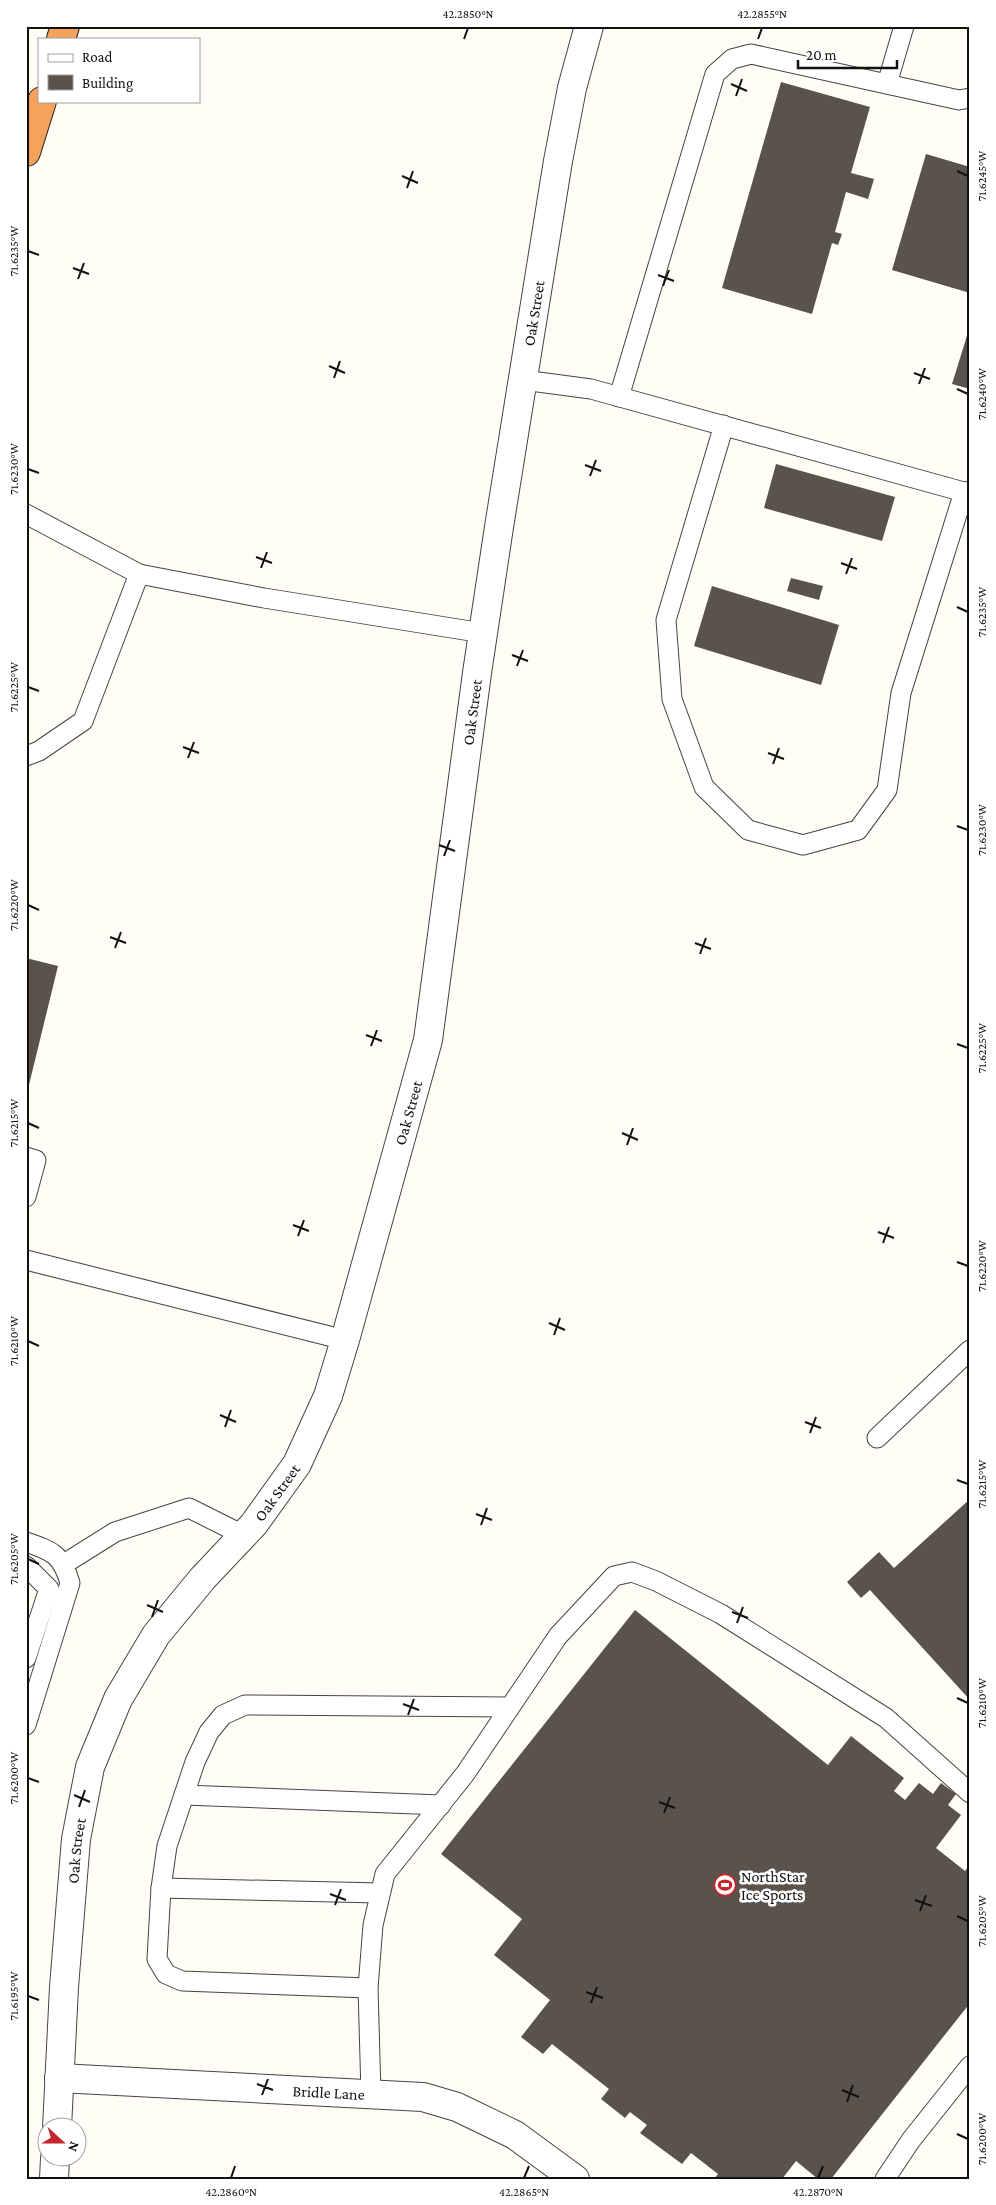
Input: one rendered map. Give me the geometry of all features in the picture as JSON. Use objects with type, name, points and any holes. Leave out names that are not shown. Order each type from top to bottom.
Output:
[{"type":"highway","points":[[26,152],[42,102]]},
{"type":"street","name":"Oak Street","points":[[57,2118],[76,1839],[90,1767],[118,1698],[156,1635],[203,1578],[254,1524],[297,1464],[328,1396],[428,1040],[483,633],[523,380],[558,161],[572,88],[589,26]]},
{"type":"street","name":"Bridle Lane","points":[[59,2078],[423,2097],[457,2107],[515,2135],[575,2179]]},
{"type":"lane","points":[[887,84],[904,26]]},
{"type":"lane","points":[[619,396],[715,74],[732,59],[751,54],[959,100],[970,98]]},
{"type":"lane","points":[[523,380],[590,389],[619,396],[967,492],[901,692],[887,790],[858,830],[803,845],[748,830],[704,787],[672,699],[666,620],[724,425]]},
{"type":"lane","points":[[26,514],[140,574],[264,598],[483,633]]},
{"type":"lane","points":[[26,756],[39,751],[83,722],[140,574]]},
{"type":"lane","points":[[26,1157],[36,1160],[26,1197]]},
{"type":"lane","points":[[26,1260],[345,1340]]},
{"type":"lane","points":[[877,1438],[970,1350]]},
{"type":"lane","points":[[64,1564],[115,1532],[189,1508],[243,1535]]},
{"type":"lane","points":[[26,1542],[47,1549],[64,1564],[70,1583],[26,1725]]},
{"type":"lane","points":[[26,1566],[49,1589],[26,1658]]},
{"type":"lane","points":[[371,2094],[368,1988],[373,1925],[385,1874],[466,1774],[558,1636],[614,1576],[632,1572],[656,1581],[720,1614],[886,1718],[970,1793]]},
{"type":"lane","points":[[368,1988],[182,1981],[166,1974],[157,1959],[161,1888],[167,1846],[195,1762],[209,1732],[223,1715],[245,1705],[510,1707]]},
{"type":"lane","points":[[184,1795],[441,1805]]},
{"type":"lane","points":[[161,1888],[380,1893]]},
{"type":"lane","points":[[885,2179],[911,2140],[970,2066]]},
{"type":"building","points":[[781,82],[870,107],[851,173],[874,179],[868,199],[846,192],[835,232],[842,234],[838,245],[832,243],[812,314],[722,288]]},
{"type":"building","points":[[926,154],[970,167],[970,293],[892,270]]},
{"type":"building","points":[[970,326],[970,389],[952,384]]},
{"type":"building","points":[[776,464],[895,497],[882,541],[764,508]]},
{"type":"building","points":[[791,578],[823,586],[819,600],[787,591]]},
{"type":"building","points":[[712,586],[839,625],[821,685],[694,646]]},
{"type":"building","points":[[26,958],[58,966],[27,1093],[26,1093]]},
{"type":"building","points":[[970,1499],[970,1700],[870,1590],[861,1598],[847,1582],[879,1552],[894,1568]]},
{"type":"building","name":"NorthStar Ice Sports","points":[[635,1610],[828,1765],[851,1736],[904,1778],[894,1791],[905,1800],[919,1783],[933,1794],[941,1783],[956,1794],[948,1805],[961,1815],[936,1848],[965,1871],[970,1865],[970,2003],[831,2179],[818,2179],[796,2161],[782,2179],[714,2179],[718,2174],[691,2153],[682,2164],[640,2133],[647,2125],[630,2112],[625,2118],[601,2099],[609,2089],[552,2044],[543,2054],[521,2037],[550,2000],[494,1955],[522,1919],[441,1854]]},
{"type":"place","name":"NorthStar Ice Sports","points":[[725,1885]]}]
